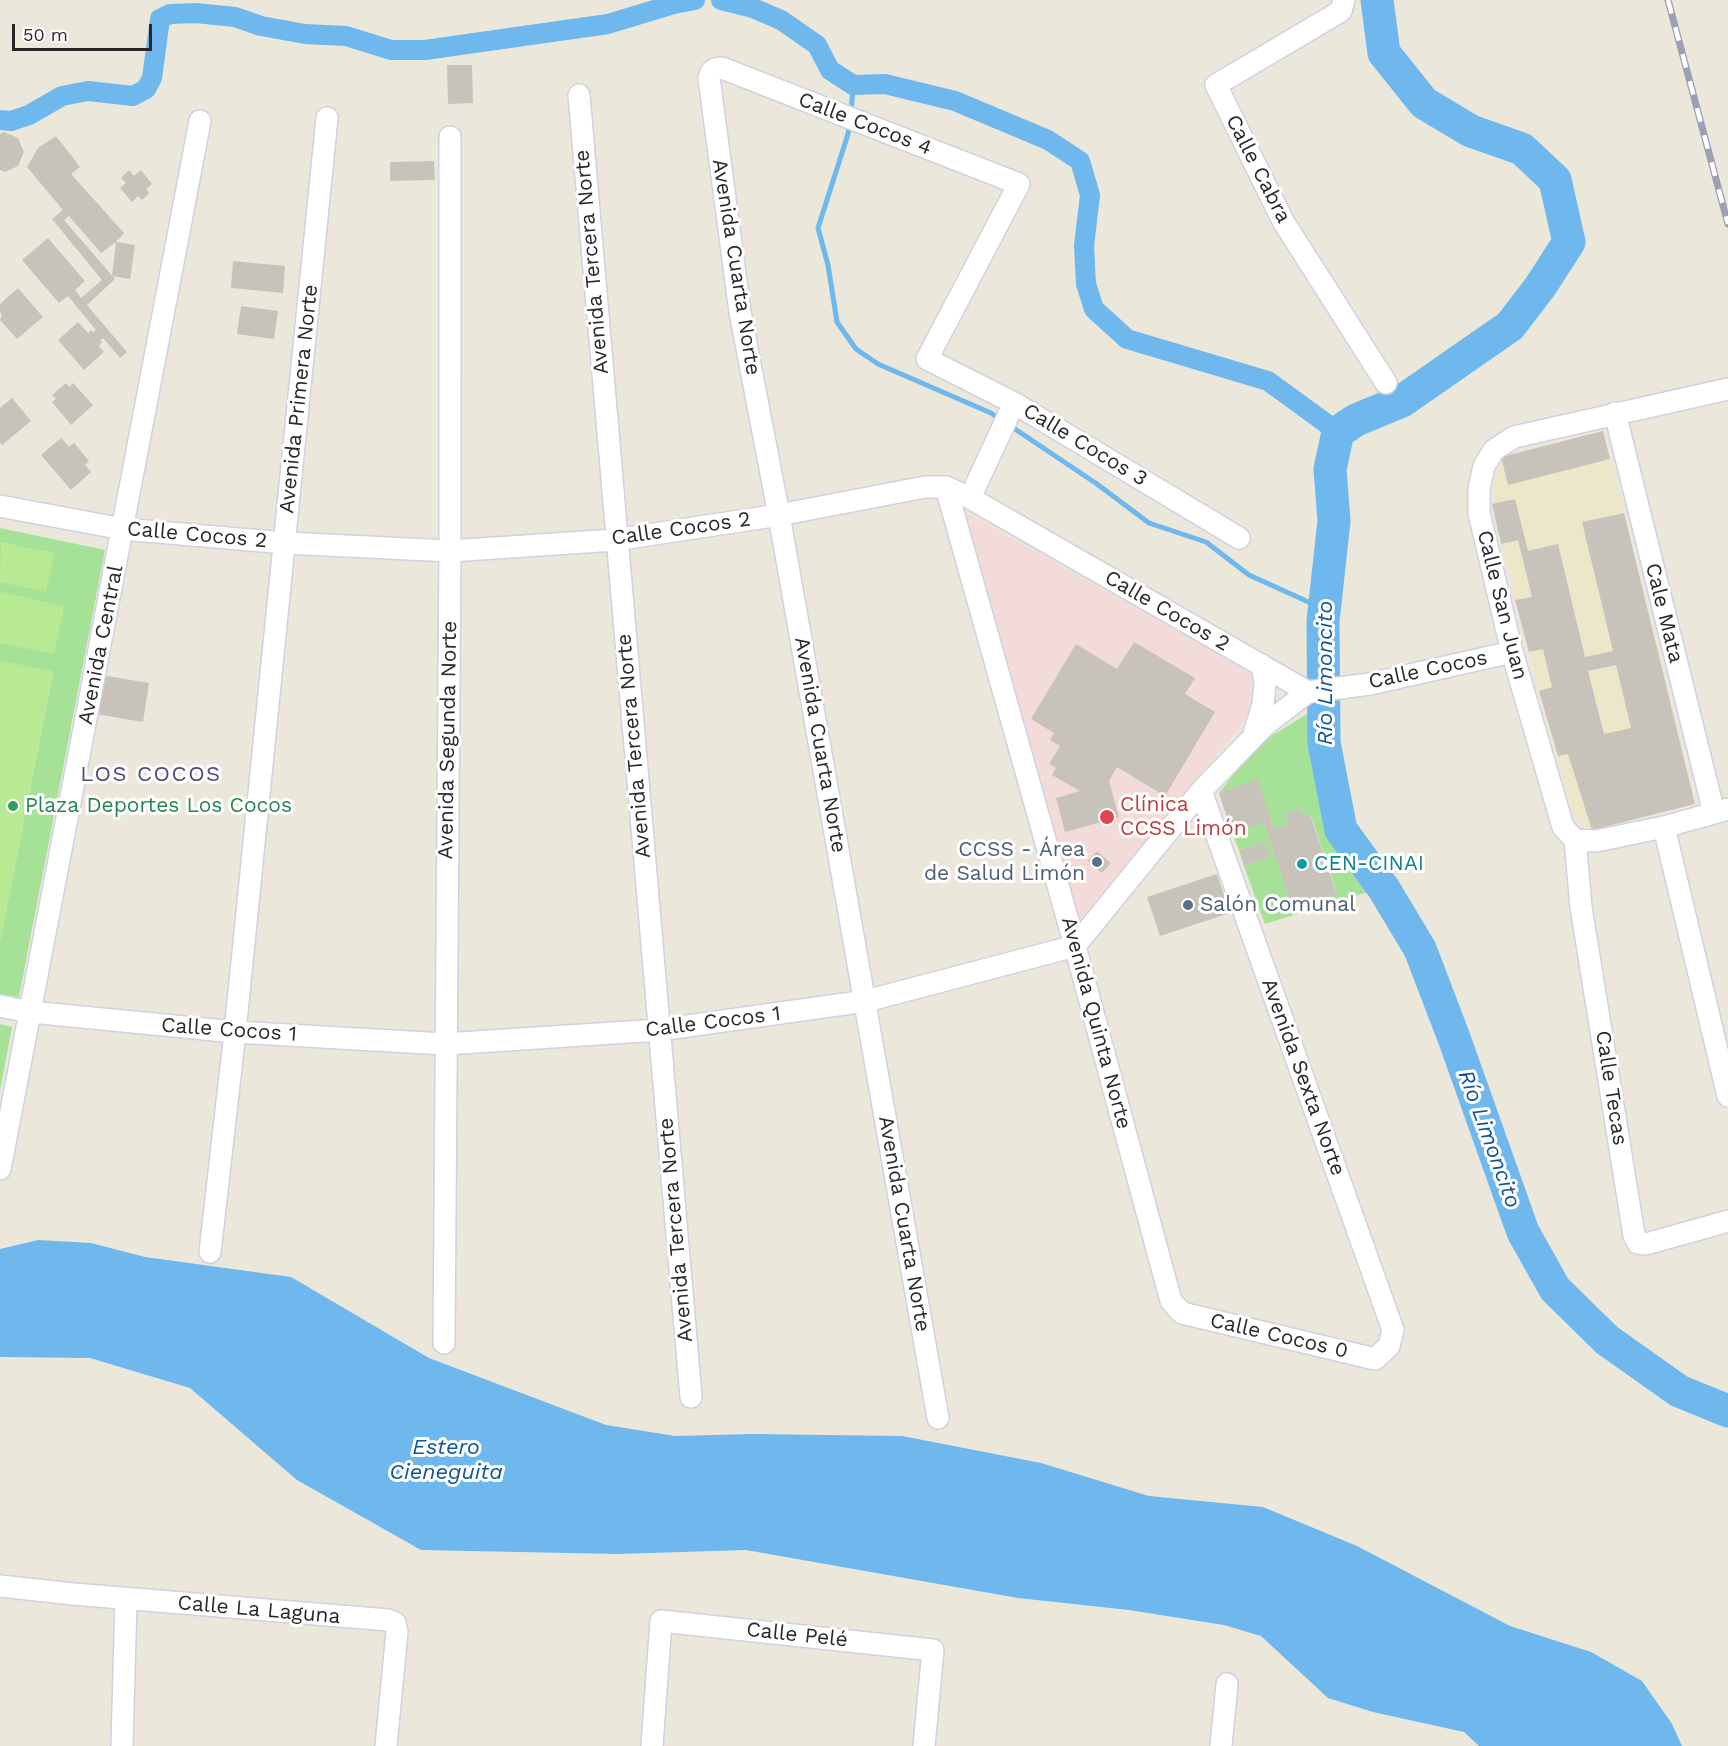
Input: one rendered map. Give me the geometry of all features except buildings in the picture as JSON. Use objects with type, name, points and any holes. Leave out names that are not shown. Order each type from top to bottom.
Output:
[{"type":"street","name":"Calle Cabra","points":[[1344,0],[1341,11],[1216,86],[1283,221],[1386,383]]},
{"type":"street","name":"Calle Cocos 4","points":[[711,72],[722,68],[1018,184],[927,359]]},
{"type":"street","name":"Avenida Cuarta Norte","points":[[711,72],[709,78],[740,312],[779,515],[938,1418]]},
{"type":"street","name":"Avenida Tercera Norte","points":[[579,95],[615,540],[691,1397]]},
{"type":"street","name":"Avenida Primera Norte","points":[[210,1252],[235,1032],[327,118]]},
{"type":"street","name":"Avenida Central","points":[[0,1169],[200,121]]},
{"type":"street","name":"Avenida Segunda Norte","points":[[444,1343],[450,551],[450,137]]},
{"type":"street","name":"Calle Cocos 3","points":[[927,359],[1014,403],[1239,538]]},
{"type":"street","name":"Calle San Juan","points":[[1575,840],[1563,827],[1512,652],[1479,513],[1479,489],[1484,466],[1494,450],[1514,437],[1728,389]]},
{"type":"street","points":[[970,498],[1014,403]]},
{"type":"street","name":"Cale Mata","points":[[1615,413],[1721,811]]},
{"type":"street","name":"Calle Cocos 2","points":[[0,506],[123,529],[285,543],[450,551],[615,540],[779,515],[925,487],[946,487],[970,498],[1308,692]]},
{"type":"street","name":"Avenida Quinta Norte","points":[[946,487],[1075,946],[1171,1301],[1182,1313]]},
{"type":"street","name":"Calle Cocos","points":[[1308,692],[1370,684],[1512,652]]},
{"type":"street","points":[[1253,738],[1263,705],[1265,682],[1262,665]]},
{"type":"street","points":[[1075,946],[1201,791],[1265,725],[1308,692]]},
{"type":"street","name":"Avenida Sexta Norte","points":[[1201,791],[1393,1330],[1389,1346],[1375,1359]]},
{"type":"street","points":[[1575,840],[1596,841],[1664,827],[1721,811]]},
{"type":"street","points":[[1664,827],[1728,1096]]},
{"type":"street","name":"Calle Tecas","points":[[1575,840],[1581,907],[1638,1243],[1646,1244],[1728,1221]]},
{"type":"street","name":"Calle Cocos 1","points":[[0,1006],[31,1012],[235,1032],[445,1044],[659,1030],[866,1001],[1075,946]]},
{"type":"street","name":"Calle Cocos 0","points":[[1182,1313],[1375,1359]]},
{"type":"street","name":"Calle La Laguna","points":[[0,1586],[126,1599],[388,1620],[395,1623],[397,1632],[386,1746]]},
{"type":"street","points":[[122,1746],[126,1599]]},
{"type":"street","name":"Calle Pelé","points":[[652,1746],[661,1621],[933,1650],[924,1746]]},
{"type":"street","points":[[1221,1746],[1227,1684]]},
{"type":"shaded area","points":[[1603,431],[1695,804],[1592,830],[1572,815],[1492,504],[1501,457]]},
{"type":"shaded area","name":"Clínica CCSS Limón","points":[[965,512],[1250,672],[1257,690],[1252,712],[1078,922]]},
{"type":"green space","points":[[0,528],[105,550],[19,997],[0,994],[0,941],[53,672],[0,661]]},
{"type":"green space","points":[[1,542],[54,553],[46,592],[0,582]]},
{"type":"green space","points":[[0,592],[64,606],[54,654],[0,643]]},
{"type":"green space","name":"Plaza Deportes Los Cocos","points":[[0,661],[53,671],[0,941]]},
{"type":"green space","points":[[1309,713],[1313,745],[1332,837],[1368,892],[1265,924],[1244,866],[1270,857],[1265,842],[1239,850],[1232,833],[1264,823],[1293,909],[1337,894],[1311,815],[1303,817],[1300,808],[1285,813],[1288,824],[1274,829],[1258,780],[1219,793],[1247,757],[1266,739]]},
{"type":"green space","points":[[0,1024],[12,1027],[0,1091]]},
{"type":"water","name":"Estero Cieneguita","points":[[38,1240],[91,1243],[145,1257],[291,1277],[429,1358],[606,1425],[675,1436],[752,1434],[902,1436],[1041,1463],[1149,1496],[1263,1507],[1357,1546],[1510,1626],[1591,1652],[1642,1681],[1672,1724],[1682,1746],[1479,1746],[1464,1732],[1373,1712],[1328,1698],[1261,1636],[1224,1625],[1129,1610],[1018,1598],[746,1550],[618,1554],[421,1550],[297,1480],[190,1388],[90,1358],[0,1357],[0,1249]]},
{"type":"waterway","points":[[0,120],[11,121],[29,115],[62,96],[88,91],[133,96],[146,89],[152,78],[160,19],[170,14],[196,13],[235,17],[261,26],[305,34],[346,36],[391,50],[425,50],[608,24],[695,0]]},
{"type":"waterway","points":[[721,0],[753,8],[781,20],[817,45],[830,70],[853,85],[885,84],[955,101],[1048,140],[1080,161],[1090,195],[1084,246],[1086,284],[1094,309],[1127,339],[1268,381],[1338,432]]},
{"type":"waterway","name":"Río Limoncito","points":[[1377,0],[1384,53],[1424,103],[1471,131],[1522,149],[1555,180],[1569,242],[1540,287],[1510,326],[1402,401],[1356,420],[1338,432],[1330,469],[1334,521],[1323,621],[1324,743],[1341,830],[1384,889],[1420,949],[1523,1232],[1555,1289],[1607,1340],[1679,1391],[1728,1411]]},
{"type":"waterway","points":[[851,114],[853,85]]},
{"type":"waterway","points":[[850,123],[818,228],[828,265],[837,322],[856,349],[878,364],[991,413],[1001,420]]},
{"type":"waterway","points":[[1009,425],[1097,484],[1149,523],[1206,542],[1249,575],[1324,609]]},
{"type":"railway","points":[[1668,0],[1728,224]]},
{"type":"place","name":"Plaza Deportes Los Cocos","points":[[13,806]]},
{"type":"place","name":"Clínica CCSS Limón","points":[[1107,817]]},
{"type":"place","name":"CCSS - Área de Salud Limón","points":[[1097,862]]},
{"type":"place","name":"CEN-CINAI","points":[[1302,864]]},
{"type":"place","name":"Salón Comunal","points":[[1188,905]]},
{"type":"district","name":"LOS COCOS","points":[[151,775]]}]
